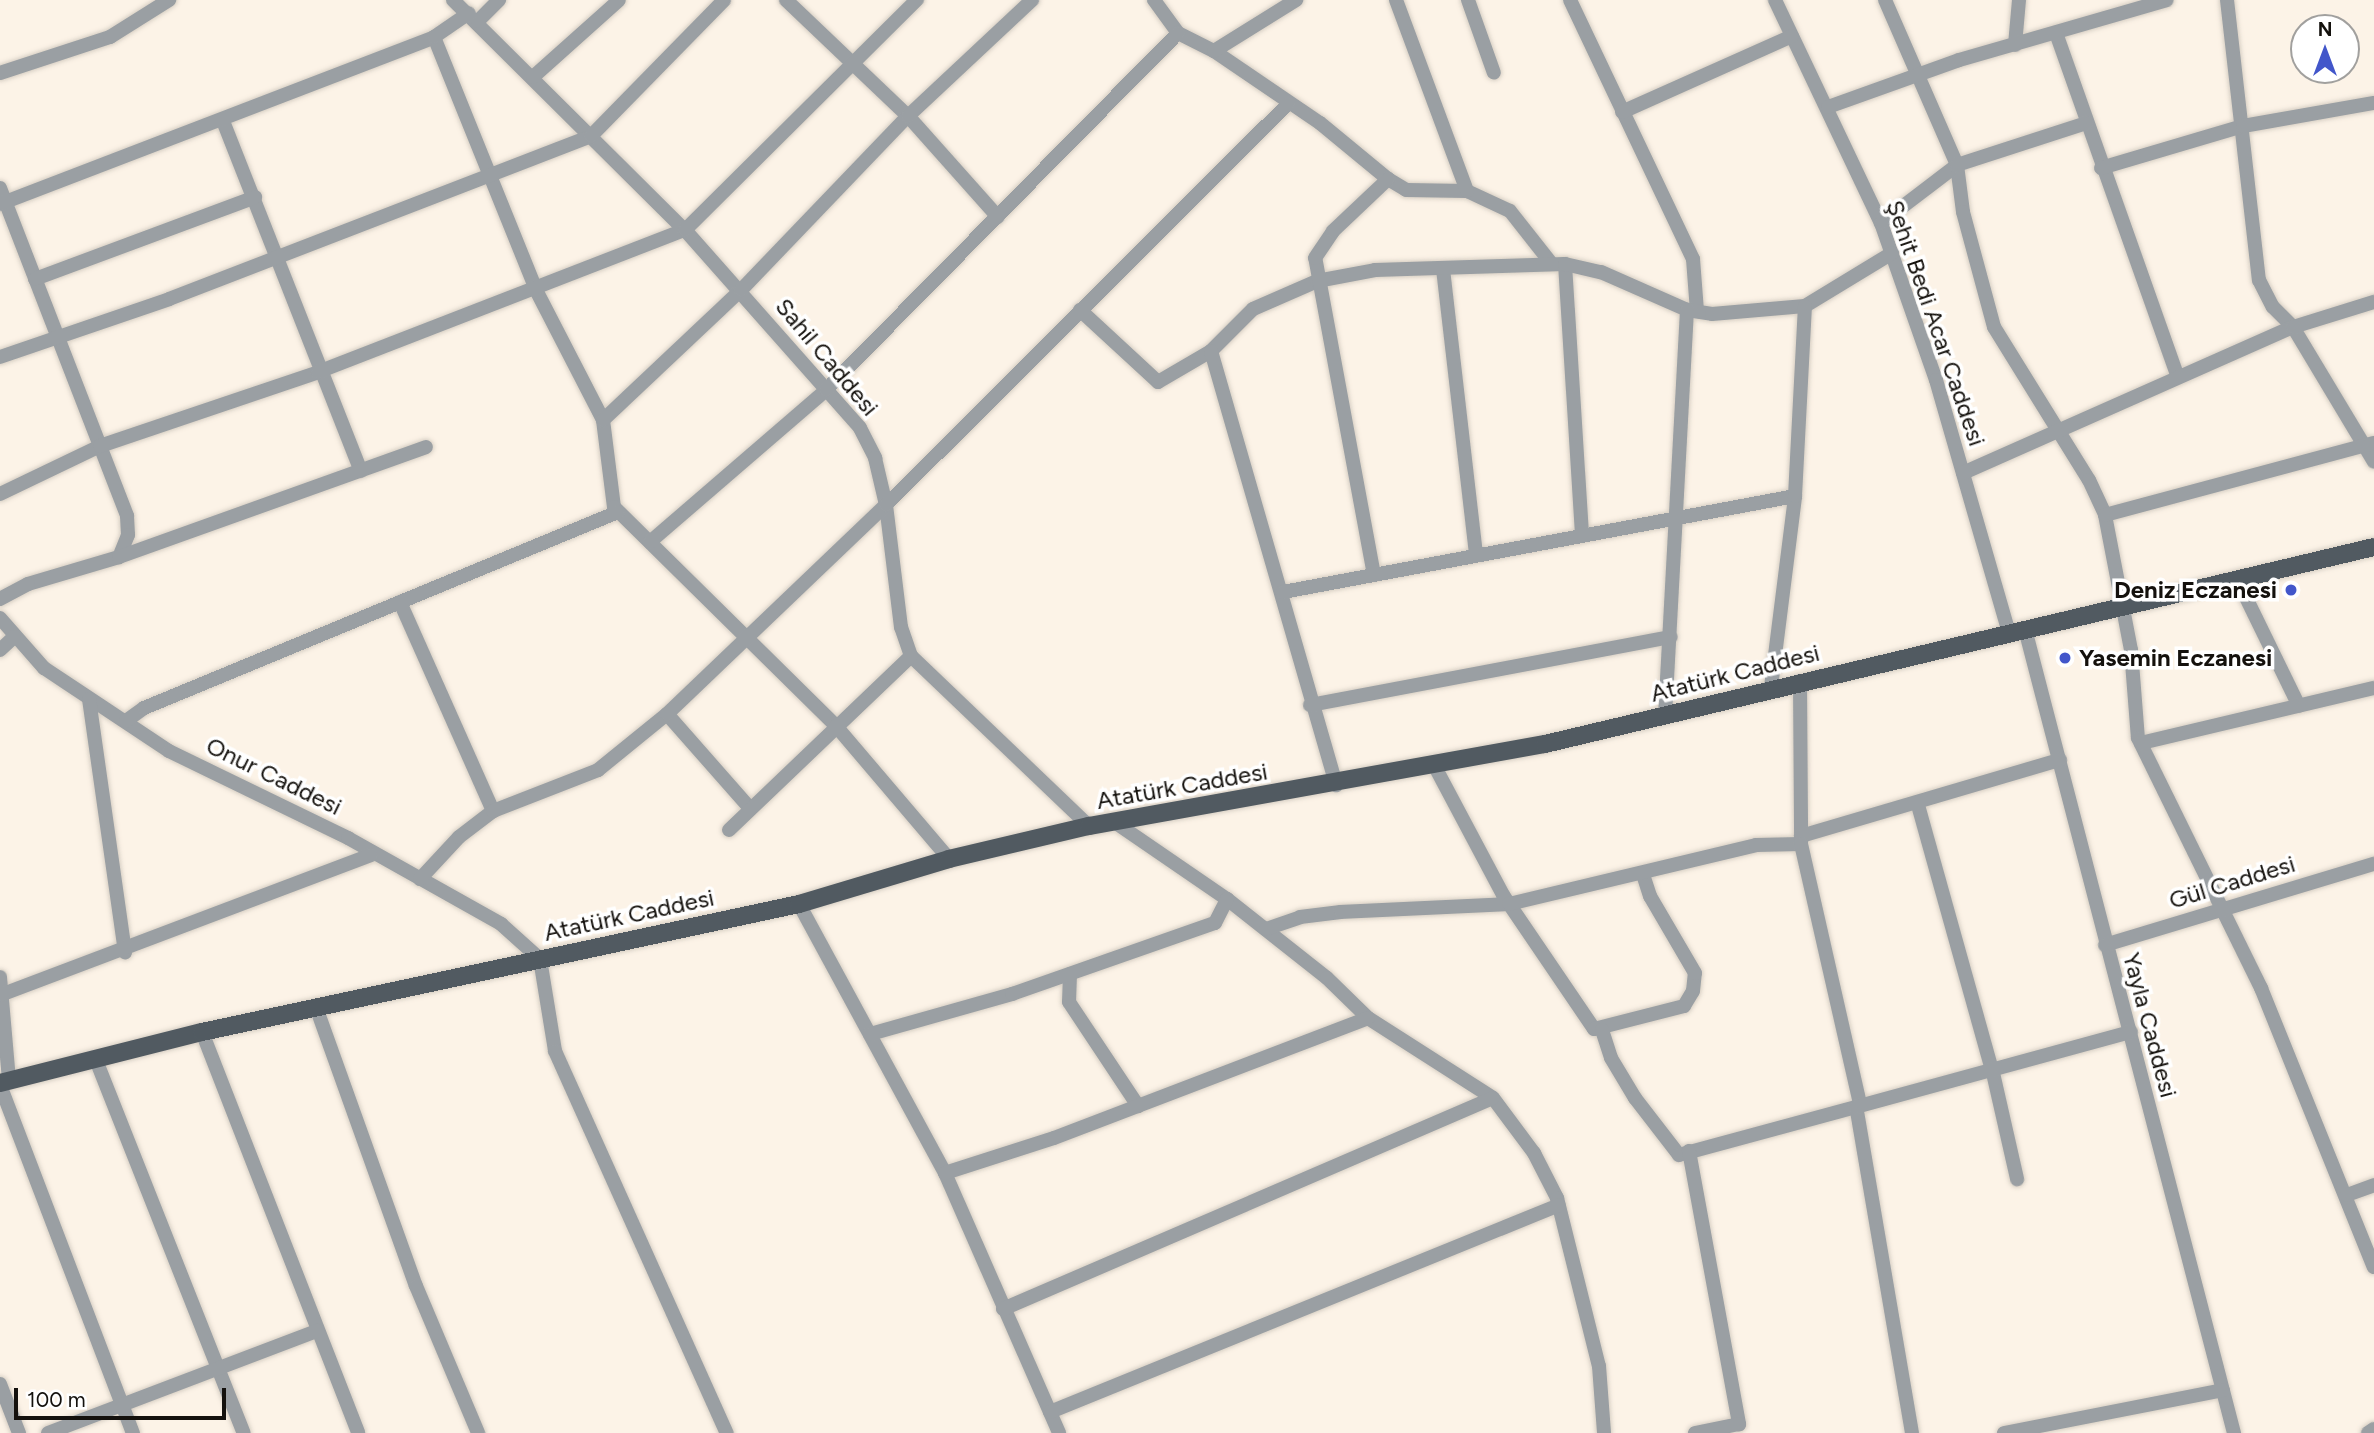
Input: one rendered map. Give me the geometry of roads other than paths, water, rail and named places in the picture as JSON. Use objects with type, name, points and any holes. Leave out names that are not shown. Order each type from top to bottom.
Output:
[{"type":"main road","name":"Atatürk Caddesi","points":[[3,1083],[202,1031],[799,904],[949,859],[1114,821],[1336,785],[1665,716],[1771,687],[2374,547]]},
{"type":"street","points":[[0,73],[110,37],[169,0]]},
{"type":"street","name":"Sahil Caddesi","points":[[453,0],[685,230],[741,290],[860,428],[875,458],[886,505],[901,627],[911,656],[1088,827]]},
{"type":"street","points":[[3,203],[223,121],[434,37],[499,0]]},
{"type":"street","points":[[533,77],[619,0]]},
{"type":"street","points":[[0,357],[58,339],[488,172],[591,136],[724,0]]},
{"type":"street","points":[[786,0],[908,116],[998,217]]},
{"type":"street","points":[[0,494],[100,446],[318,372],[536,290],[685,230],[917,0]]},
{"type":"street","points":[[603,420],[741,290],[908,116],[1031,0]]},
{"type":"street","points":[[1154,0],[1178,33],[1214,51],[1288,104],[1320,123],[1388,179],[1406,190],[1467,191],[1510,211],[1558,263],[1582,533]]},
{"type":"street","points":[[1214,51],[1296,0]]},
{"type":"street","points":[[1396,0],[1467,191]]},
{"type":"street","points":[[1468,0],[1494,73]]},
{"type":"street","points":[[1570,0],[1693,259],[1692,310],[1665,716]]},
{"type":"street","name":"Şehit Bedi Acar Caddesi","points":[[1775,0],[1881,223],[2017,631]]},
{"type":"street","points":[[1885,0],[1957,165],[1962,212],[1994,327],[2058,430],[2105,515],[2124,607],[2141,743],[2225,907],[2347,1195],[2374,1267]]},
{"type":"street","points":[[2015,44],[2019,0]]},
{"type":"street","points":[[1828,107],[1919,74],[2167,0]]},
{"type":"street","points":[[2227,0],[2259,280],[2273,307],[2293,327],[2369,444],[2374,462]]},
{"type":"street","points":[[650,542],[825,390],[1178,33]]},
{"type":"street","points":[[2056,33],[2101,167],[2178,377]]},
{"type":"street","points":[[1622,112],[1792,36]]},
{"type":"street","points":[[434,37],[536,290],[603,420],[614,507],[836,726],[949,859]]},
{"type":"street","points":[[2101,167],[2243,126],[2374,103]]},
{"type":"street","points":[[420,879],[459,837],[493,811],[598,770],[667,714],[886,505],[1288,104]]},
{"type":"street","points":[[223,121],[278,255],[318,372],[361,471]]},
{"type":"street","points":[[1881,223],[1957,165],[2086,123]]},
{"type":"street","points":[[1374,575],[1317,281],[1315,258],[1327,240],[1388,179]]},
{"type":"street","points":[[0,188],[3,203],[127,516],[128,535],[119,557]]},
{"type":"street","points":[[35,279],[255,197]]},
{"type":"street","points":[[1080,310],[1158,382],[1211,351],[1253,309],[1317,281],[1375,270],[1558,263],[1601,272],[1692,310],[1712,314],[1805,306],[1892,253]]},
{"type":"street","points":[[1443,268],[1475,553]]},
{"type":"street","points":[[1963,473],[2293,327],[2374,302]]},
{"type":"street","points":[[1771,687],[1795,496],[1805,306]]},
{"type":"street","points":[[1211,351],[1283,592],[1310,705],[1336,785]]},
{"type":"street","points":[[2105,515],[2369,444]]},
{"type":"street","points":[[0,599],[28,584],[119,557],[426,447]]},
{"type":"street","points":[[1283,592],[1475,553],[1795,496]]},
{"type":"street","points":[[126,721],[144,708],[618,512]]},
{"type":"street","points":[[2237,579],[2300,706]]},
{"type":"street","points":[[400,602],[493,811]]},
{"type":"street","name":"Onur Caddesi","points":[[0,618],[44,668],[169,751],[280,803],[501,924],[540,959]]},
{"type":"street","name":"Yayla Caddesi","points":[[2017,631],[2060,760],[2105,945],[2131,1032],[2234,1433]]},
{"type":"street","points":[[0,650],[14,637]]},
{"type":"street","points":[[1310,705],[1671,637]]},
{"type":"street","points":[[729,830],[911,656]]},
{"type":"street","points":[[1800,681],[1801,840],[1858,1106],[1912,1433]]},
{"type":"street","points":[[2141,743],[2374,688]]},
{"type":"street","points":[[89,699],[125,952]]},
{"type":"street","points":[[667,714],[750,808]]},
{"type":"street","points":[[1266,929],[1300,917],[1341,912],[1509,904],[1756,845],[1801,840],[2060,760]]},
{"type":"street","points":[[1434,765],[1509,904],[1590,1026],[1602,1030],[1684,1006],[1693,991],[1695,973],[1650,896],[1643,874]]},
{"type":"street","points":[[1918,805],[1993,1073],[2017,1179]]},
{"type":"street","points":[[1114,821],[1266,929],[1368,1018],[1493,1098],[1534,1153],[1559,1205],[1599,1366],[1604,1433]]},
{"type":"street","points":[[3,995],[125,952],[371,855]]},
{"type":"street","name":"Gül Caddesi","points":[[2105,945],[2374,864]]},
{"type":"street","points":[[870,1034],[1070,974],[1215,923],[1227,899]]},
{"type":"street","points":[[799,904],[945,1172],[1059,1433]]},
{"type":"street","points":[[540,959],[555,1051],[727,1433]]},
{"type":"street","points":[[1070,974],[1069,1002],[1138,1106]]},
{"type":"street","points":[[0,977],[3,995],[3,1083],[133,1433]]},
{"type":"street","points":[[316,1007],[416,1286],[478,1433]]},
{"type":"street","points":[[945,1172],[1138,1106],[1368,1018]]},
{"type":"street","points":[[1602,1030],[1607,1050],[1634,1098],[1679,1154],[1993,1073],[2131,1032]]},
{"type":"street","points":[[202,1031],[358,1433]]},
{"type":"street","points":[[96,1060],[244,1433]]},
{"type":"street","points":[[1003,1309],[1493,1098]]},
{"type":"street","points":[[1689,1151],[1740,1429],[1695,1433]]},
{"type":"street","points":[[2347,1195],[2374,1185]]},
{"type":"street","points":[[1050,1412],[1559,1205]]},
{"type":"street","points":[[48,1433],[317,1331]]},
{"type":"street","points":[[0,1384],[19,1433]]},
{"type":"street","points":[[2004,1433],[2223,1390]]},
{"type":"street","points":[[2368,1433],[2374,1429]]},
{"type":"place","name":"Deniz Eczanesi","points":[[2291,590]]},
{"type":"place","name":"Yasemin Eczanesi","points":[[2065,658]]}]
